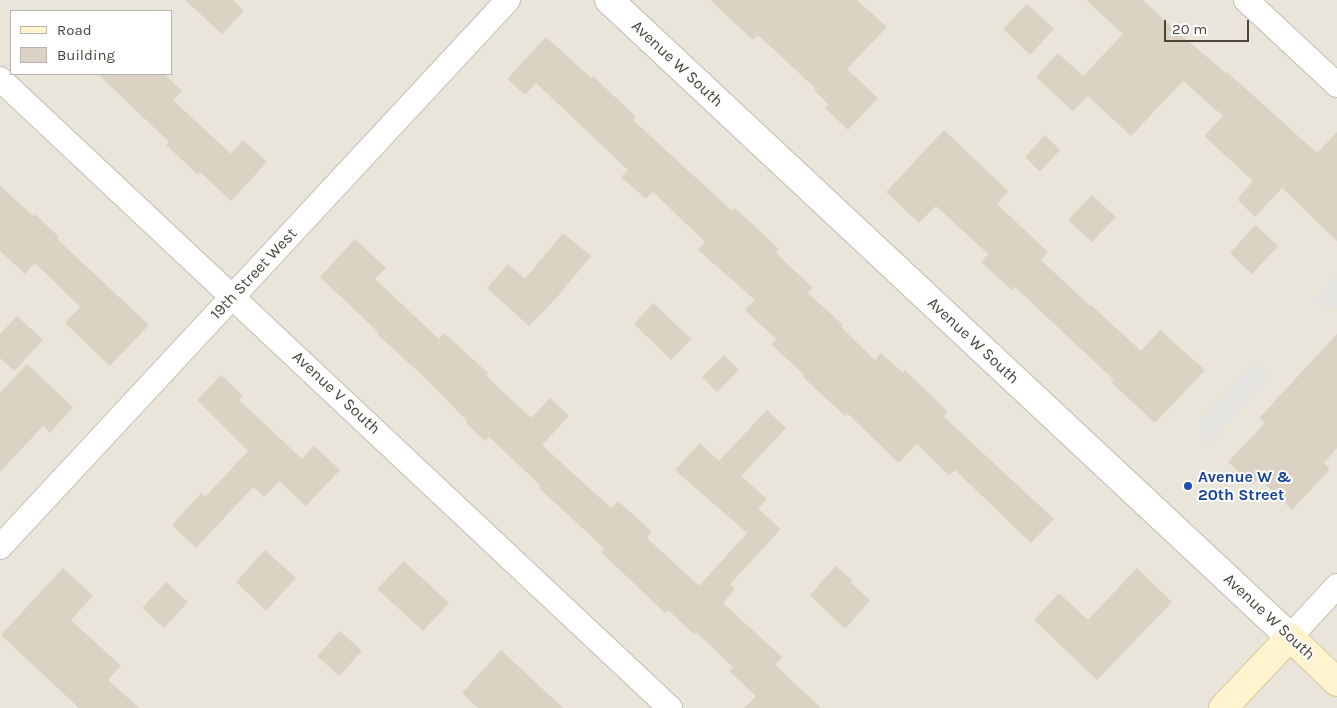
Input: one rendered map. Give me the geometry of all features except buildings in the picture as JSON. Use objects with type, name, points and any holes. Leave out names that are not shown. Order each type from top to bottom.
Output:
[{"type":"main road","name":"Avenue W South","points":[[1290,637],[1337,682]]},
{"type":"main road","points":[[1223,708],[1290,637]]},
{"type":"street","name":"19th Street West","points":[[0,548],[508,0]]},
{"type":"street","name":"Avenue W South","points":[[609,0],[1290,637]]},
{"type":"street","points":[[1246,0],[1337,85]]},
{"type":"street","name":"Avenue V South","points":[[0,78],[670,708]]},
{"type":"street","points":[[1290,637],[1337,586]]},
{"type":"shaded area","points":[[0,0],[1337,0],[1337,708],[0,708]]},
{"type":"shaded area","points":[[1337,275],[1337,307],[1335,309],[1312,302]]},
{"type":"shaded area","points":[[1260,358],[1268,379],[1207,446],[1199,422]]},
{"type":"place","name":"Avenue W & 20th Street","points":[[1188,486]]}]
